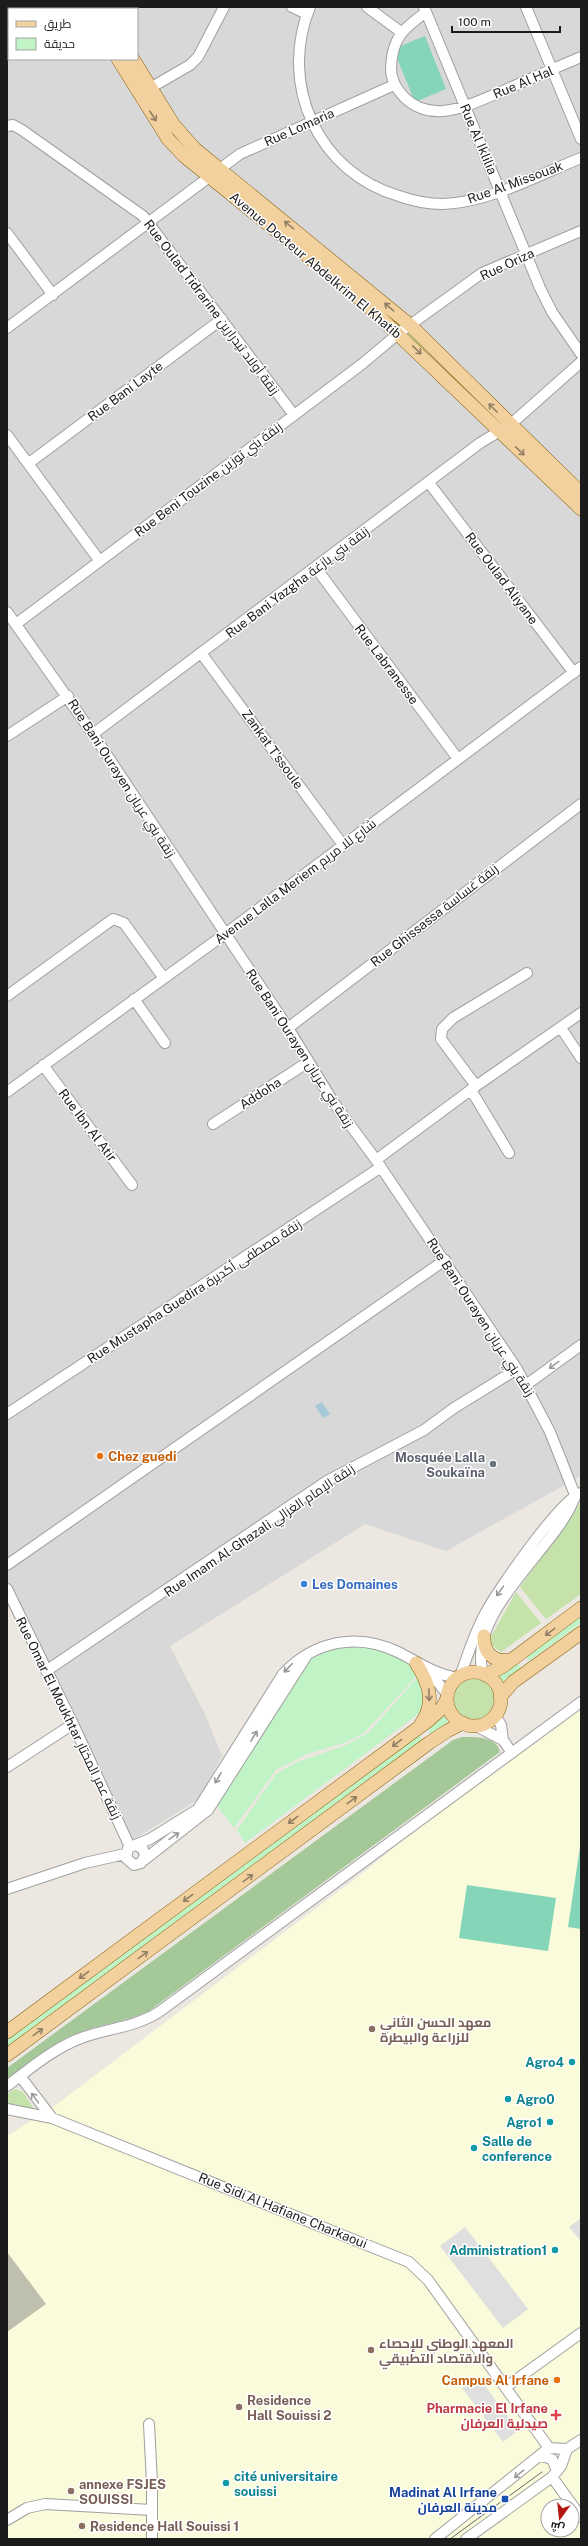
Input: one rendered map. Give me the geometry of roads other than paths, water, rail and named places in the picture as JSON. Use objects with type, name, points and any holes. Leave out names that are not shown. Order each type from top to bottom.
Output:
[{"type":"main road","name":"Avenue Docteur Abdelkrim El Khatib","points":[[119,60],[173,145],[209,177],[331,274],[581,493]]},
{"type":"main road","name":"Avenue Docteur Abdelkrim El Khatib","points":[[134,60],[184,138],[219,169],[410,325],[581,509]]},
{"type":"main road","points":[[484,1675],[511,1660],[581,1608]]},
{"type":"main road","points":[[7,2055],[435,1740],[469,1725],[490,1720],[495,1715],[500,1697],[513,1682],[581,1633]]},
{"type":"main road","points":[[484,1636],[484,1647],[489,1655],[497,1660],[511,1660]]},
{"type":"main road","points":[[416,1663],[425,1677],[430,1694],[426,1716],[418,1728]]},
{"type":"main road","points":[[7,2032],[436,1714],[458,1677],[471,1673],[484,1675],[496,1684],[500,1697]]},
{"type":"main road","points":[[447,1697],[450,1712],[469,1725]]},
{"type":"street","points":[[140,95],[181,70],[198,57],[224,7]]},
{"type":"street","points":[[292,7],[309,11]]},
{"type":"street","points":[[366,7],[401,32]]},
{"type":"street","points":[[526,7],[581,140]]},
{"type":"street","points":[[425,9],[401,32],[392,54],[391,70],[394,85],[407,100],[427,110],[443,111],[466,107]]},
{"type":"street","name":"Rue Al Iklilia","points":[[425,9],[547,302],[581,354]]},
{"type":"street","name":"Rue Al Missouak","points":[[309,11],[299,49],[299,80],[311,123],[327,149],[339,162],[354,174],[388,193],[412,200],[442,204],[471,200],[501,190],[581,158]]},
{"type":"street","name":"Rue Al Hal","points":[[466,107],[581,57]]},
{"type":"street","name":"Rue Lomaria","points":[[7,328],[219,169],[247,151],[394,85]]},
{"type":"street","name":"Rue Oulad Tidrarine زنقة أولاد تيدرارين","points":[[7,126],[13,125],[22,130],[130,205],[149,223],[294,415]]},
{"type":"street","name":"Rue Oriza","points":[[399,333],[482,274],[581,231]]},
{"type":"street","points":[[7,233],[53,295]]},
{"type":"street","name":"Rue Bani Layte","points":[[29,463],[222,319]]},
{"type":"street","name":"Rue Beni Touzine زنقة بني توزين","points":[[10,617],[99,560],[362,364],[399,333]]},
{"type":"street","name":"Rue Bani Yazgha زنقة بني يازغة","points":[[93,734],[430,483],[480,444],[505,428],[581,362]]},
{"type":"street","points":[[7,435],[99,560]]},
{"type":"street","name":"Rue Oulad Aliyane","points":[[430,483],[577,670]]},
{"type":"street","name":"Rue Labranesse","points":[[316,568],[458,759]]},
{"type":"street","name":"Rue Bani Ourayen زنقة بني عريان","points":[[10,617],[68,696],[288,1028],[334,1103],[379,1164],[517,1369],[563,1458],[578,1494]]},
{"type":"street","name":"Zankat T'ssoule","points":[[201,654],[343,845]]},
{"type":"street","name":"Avenue Lalla Meriem شارع للا مريم","points":[[7,1092],[163,977],[225,934],[577,670]]},
{"type":"street","points":[[7,736],[68,696]]},
{"type":"street","name":"Rue Ghissassa زنقة غساسة","points":[[288,1028],[581,804]]},
{"type":"street","points":[[7,996],[113,919],[124,923],[163,977]]},
{"type":"street","points":[[509,1153],[473,1088],[441,1039],[442,1029],[453,1018],[527,973]]},
{"type":"street","points":[[134,999],[165,1043]]},
{"type":"street","name":"Rue Mustapha Guedira زنقة مصطفى أكديرة","points":[[7,1414],[379,1164],[473,1088],[581,1013]]},
{"type":"street","points":[[561,1028],[581,1058]]},
{"type":"street","name":"Addoha","points":[[213,1124],[308,1062]]},
{"type":"street","name":"Rue Ibn Al Atir","points":[[43,1065],[132,1185]]},
{"type":"street","points":[[7,1565],[445,1260]]},
{"type":"street","points":[[526,1385],[581,1345]]},
{"type":"street","name":"Rue Imam Al-Ghazali زنقة الإمام الغزالي","points":[[46,1671],[327,1481],[424,1430],[454,1408],[517,1369]]},
{"type":"street","points":[[484,1675],[480,1655],[484,1636],[508,1594],[566,1514],[578,1494]]},
{"type":"street","points":[[7,1889],[130,1849],[198,1809],[283,1674],[293,1663],[330,1643],[364,1641],[383,1646],[428,1670],[458,1677],[477,1629],[493,1600],[558,1511],[578,1494]]},
{"type":"street","name":"Rue Omar El Moukhtar زنقة عمر المختار","points":[[7,1589],[73,1724],[130,1849]]},
{"type":"street","points":[[130,1849],[126,1860],[132,1865],[138,1865],[208,1810],[307,1655]]},
{"type":"street","points":[[428,1670],[447,1697]]},
{"type":"street","points":[[7,2086],[56,2050],[75,2041],[129,2027],[159,2012],[581,1702]]},
{"type":"street","points":[[495,1715],[501,1725],[503,1740],[512,1753]]},
{"type":"street","points":[[7,1767],[73,1724]]},
{"type":"street","points":[[469,1725],[503,1740]]},
{"type":"street","points":[[130,1849],[144,1850],[144,1860]]},
{"type":"street","points":[[20,2076],[52,2118]]},
{"type":"street","name":"Rue Sidi Al Hafiane Charkaoui","points":[[7,2109],[52,2118],[409,2262],[428,2280],[549,2448]]},
{"type":"street","points":[[506,2387],[579,2336]]},
{"type":"street","points":[[149,2424],[152,2539]]},
{"type":"street","points":[[466,2539],[554,2474],[567,2449],[581,2440]]},
{"type":"street","points":[[435,2539],[541,2456],[549,2448],[567,2449]]},
{"type":"street","points":[[541,2456],[552,2459],[554,2474],[581,2517]]},
{"type":"street","points":[[7,2520],[27,2508],[45,2504],[152,2510]]},
{"type":"water","points":[[322,1402],[330,1414],[323,1418],[315,1406]]},
{"type":"tram line","points":[[450,2539],[542,2472]]},
{"type":"place","name":"Chez guedi","points":[[100,1456]]},
{"type":"place","name":"Mosquée Lalla Soukaïna","points":[[493,1464]]},
{"type":"place","name":"Les Domaines","points":[[304,1584]]},
{"type":"place","name":"معهد الحسن الثاني للزراعة والبيطرة","points":[[372,2029]]},
{"type":"place","name":"Agro4","points":[[572,2062]]},
{"type":"place","name":"Agro0","points":[[508,2099]]},
{"type":"place","name":"Agro1","points":[[550,2122]]},
{"type":"place","name":"Salle de conference","points":[[474,2148]]},
{"type":"place","name":"Administration1","points":[[555,2250]]},
{"type":"place","name":"المعهد الوطني للإحصاء والاقتصاد التطبيقي","points":[[371,2350]]},
{"type":"place","name":"Campus Al Irfane","points":[[557,2380]]},
{"type":"place","name":"Residence Hall Souissi 2","points":[[239,2407]]},
{"type":"place","name":"Pharmacie El Irfane صيدلية العرفان","points":[[556,2415]]},
{"type":"place","name":"cité universitaire souissi","points":[[226,2483]]},
{"type":"place","name":"annexe FSJES SOUISSI","points":[[71,2491]]},
{"type":"place","name":"Madinat Al Irfane مدينة العرفان","points":[[505,2499]]},
{"type":"place","name":"ٍResidence Hall Souissi 1","points":[[82,2526]]}]
